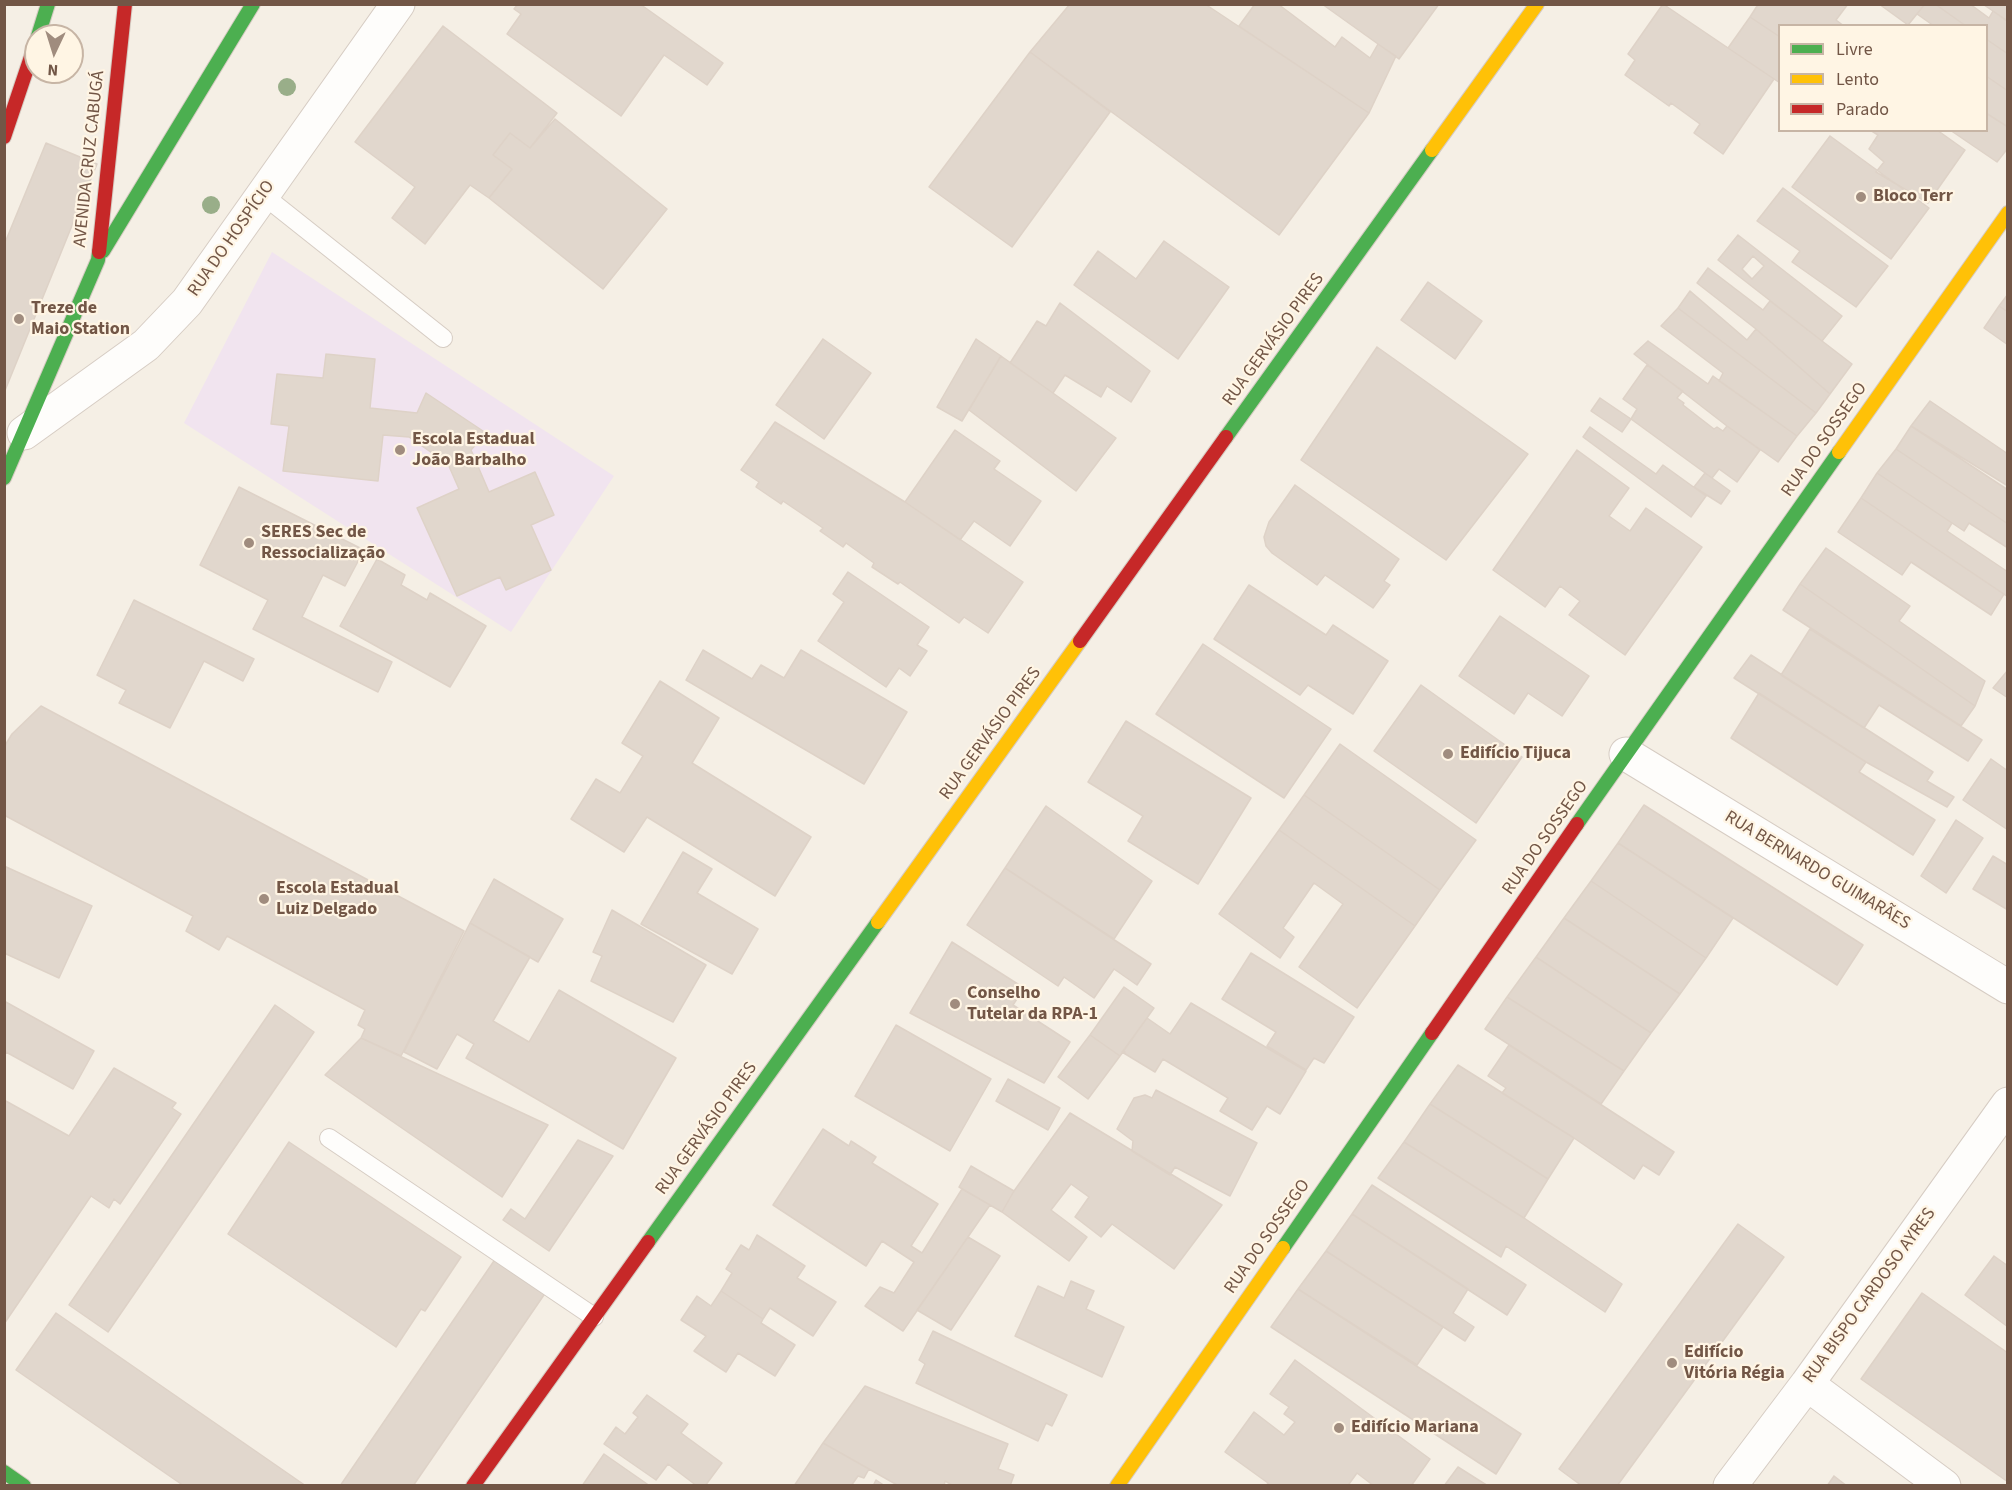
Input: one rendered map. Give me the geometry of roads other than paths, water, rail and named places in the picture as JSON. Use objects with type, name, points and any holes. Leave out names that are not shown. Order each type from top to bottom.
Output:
[{"type":"street","points":[[42,24],[48,4]]},
{"type":"street","name":"AVENIDA CRUZ CABUGÁ","points":[[4,478],[98,260],[125,4]]},
{"type":"street","points":[[98,260],[252,4]]},
{"type":"street","name":"RUA DO HOSPÍCIO","points":[[24,433],[146,345],[188,302],[398,4]]},
{"type":"street","name":"RUA GERVÁSIO PIRES","points":[[473,1485],[1538,4]]},
{"type":"street","points":[[4,137],[24,78]]},
{"type":"street","name":"RUA DO SOSSEGO","points":[[1126,1482],[1626,754],[2007,213]]},
{"type":"street","name":"RUA BERNARDO GUIMARÃES","points":[[1626,754],[2007,987]]},
{"type":"street","name":"RUA BISPO CARDOSO AYRES","points":[[1730,1485],[1807,1384],[2007,1104]]},
{"type":"street","points":[[1807,1384],[1944,1485]]},
{"type":"street","points":[[4,1472],[24,1485]]},
{"type":"lane","points":[[263,195],[443,338]]},
{"type":"lane","points":[[328,1138],[594,1317]]},
{"type":"place","name":"Bloco Terr","points":[[1861,197]]},
{"type":"place","name":"Treze de Maio Station","points":[[19,319]]},
{"type":"place","name":"Escola Estadual João Barbalho","points":[[400,450]]},
{"type":"place","name":"SERES Sec de Ressocialização","points":[[249,543]]},
{"type":"place","name":"Edifício Tijuca","points":[[1448,754]]},
{"type":"place","name":"Escola Estadual Luiz Delgado","points":[[264,899]]},
{"type":"place","name":"Conselho Tutelar da RPA-1","points":[[955,1004]]},
{"type":"place","name":"Edifício Vitória Régia","points":[[1672,1363]]},
{"type":"place","name":"Edifício Mariana","points":[[1339,1428]]}]
